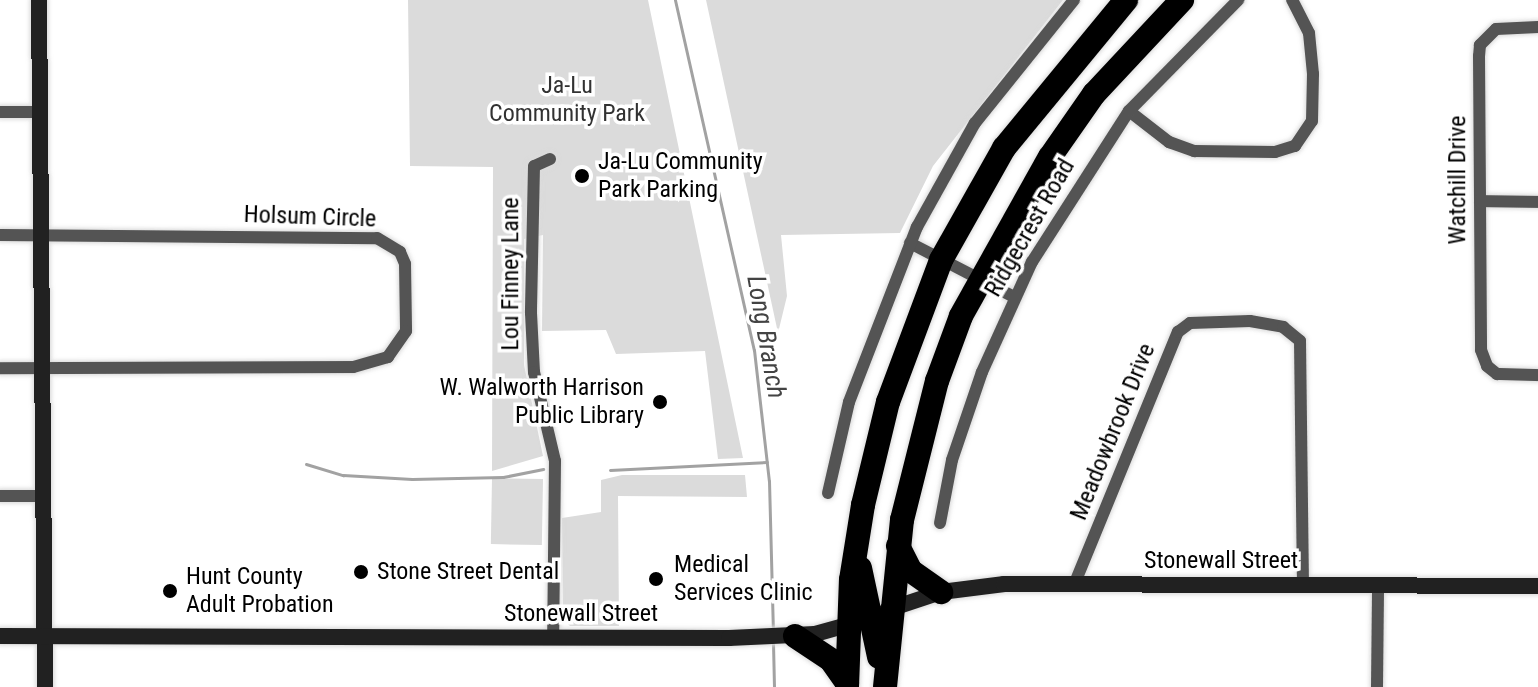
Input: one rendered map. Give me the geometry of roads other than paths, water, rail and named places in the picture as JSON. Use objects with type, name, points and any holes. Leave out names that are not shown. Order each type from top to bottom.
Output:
[{"type":"highway","points":[[885,685],[855,542],[888,402],[941,260],[1004,148],[1126,0]]},
{"type":"highway","points":[[847,685],[898,545],[937,381],[979,280],[1050,157],[1094,94],[1182,0]]},
{"type":"highway","points":[[898,545],[911,571],[941,592]]},
{"type":"highway","points":[[792,636],[831,660],[847,685]]},
{"type":"street","points":[[39,0],[45,687]]},
{"type":"street","points":[[828,493],[849,402],[910,243],[975,123],[1074,0]]},
{"type":"street","name":"Ridgecrest Road","points":[[940,523],[952,460],[1014,297],[1065,206],[1129,111],[1238,0]]},
{"type":"street","points":[[1129,111],[1169,142],[1194,151],[1275,152],[1295,146],[1312,121],[1313,74],[1309,33],[1292,0]]},
{"type":"street","name":"Watchill Drive","points":[[1538,27],[1496,29],[1480,45],[1479,56],[1483,359],[1492,370],[1538,375]]},
{"type":"street","points":[[0,112],[40,112]]},
{"type":"street","name":"Lou Finney Lane","points":[[550,159],[534,166],[531,315],[534,372],[555,461],[553,638]]},
{"type":"street","points":[[1480,201],[1538,202]]},
{"type":"street","name":"Holsum Circle","points":[[0,235],[377,238],[400,252],[405,264],[406,331],[388,357],[353,367],[0,368]]},
{"type":"street","points":[[910,243],[1014,297]]},
{"type":"street","name":"Meadowbrook Drive","points":[[1074,585],[1178,332],[1190,323],[1250,321],[1283,327],[1300,341],[1303,585]]},
{"type":"street","points":[[0,496],[43,496]]},
{"type":"street","name":"Stonewall Street","points":[[0,636],[750,638],[792,636],[869,618],[941,592],[1004,584],[1538,586]]},
{"type":"street","points":[[1377,687],[1378,585]]},
{"type":"waterway","name":"Long Branch","points":[[675,0],[754,350],[769,481],[773,631]]},
{"type":"waterway","points":[[610,470],[767,462]]},
{"type":"waterway","points":[[306,464],[343,475],[412,479],[503,477],[543,469]]},
{"type":"waterway","name":"Long Branch","points":[[773,643],[774,687]]},
{"type":"place","name":"Ja-Lu Community Park Parking","points":[[582,176]]},
{"type":"place","name":"W. Walworth Harrison Public Library","points":[[660,402]]},
{"type":"place","name":"Stone Street Dental","points":[[361,572]]},
{"type":"place","name":"Medical Services Clinic","points":[[656,579]]},
{"type":"place","name":"Hunt County Adult Probation","points":[[170,591]]},
{"type":"park label","name":"Ja-Lu Community Park","points":[[567,100]]}]
